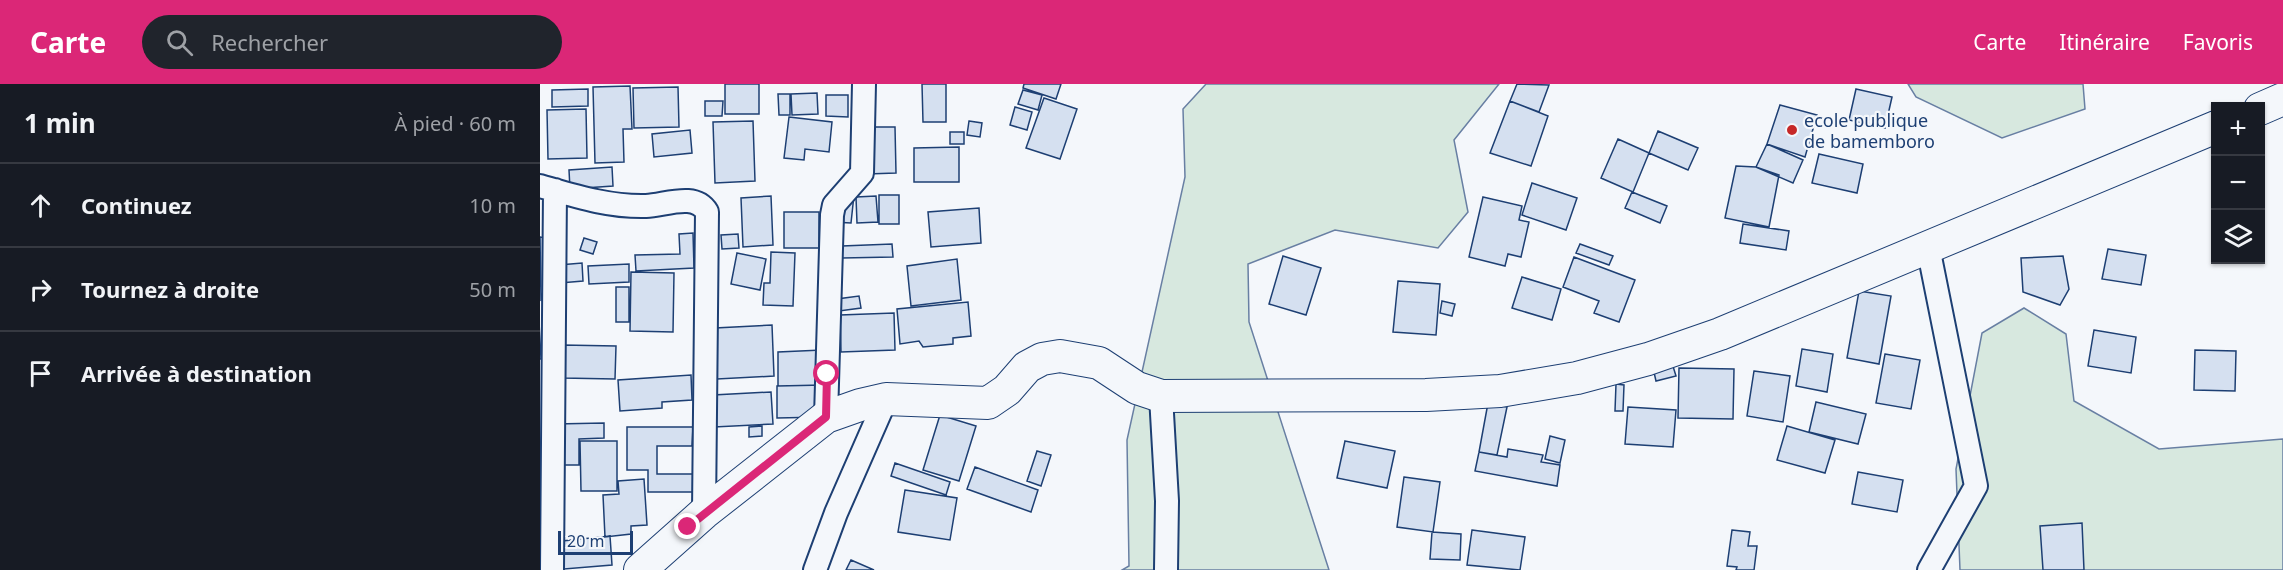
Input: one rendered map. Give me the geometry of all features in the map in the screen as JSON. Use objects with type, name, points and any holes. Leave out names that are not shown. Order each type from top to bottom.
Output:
[{"type":"street","points":[[826,417],[832,215],[834,205],[862,172],[864,84]]},
{"type":"street","points":[[2265,106],[2283,99]]},
{"type":"street","points":[[640,570],[704,513],[826,417],[886,399],[988,403],[1007,390],[1027,367],[1042,359],[1060,356],[1099,363],[1137,388],[1161,396],[1426,396],[1500,391],[1577,378],[1648,359],[1720,334],[2211,130]]},
{"type":"street","points":[[552,570],[547,188],[584,199],[628,206],[690,201],[704,206],[707,212],[704,513]]},
{"type":"street","points":[[1928,248],[1976,486],[1929,570]]},
{"type":"street","points":[[1161,396],[1167,501],[1166,570]]},
{"type":"street","points":[[815,570],[836,513],[886,399]]},
{"type":"shaded area","points":[[1206,84],[1499,84],[1454,140],[1468,212],[1438,248],[1335,230],[1248,264],[1249,322],[1329,570],[1122,570],[1129,566],[1127,440],[1185,177],[1183,109]]},
{"type":"shaded area","points":[[1908,84],[2083,84],[2085,109],[2002,138],[1916,97]]},
{"type":"shaded area","points":[[2024,308],[2066,334],[2074,401],[2159,449],[2283,439],[2283,570],[1960,570],[1956,469],[1982,333]]},
{"type":"building","points":[[725,84],[759,84],[759,114],[725,114]]},
{"type":"building","points":[[922,84],[946,84],[946,122],[923,122]]},
{"type":"building","points":[[1024,84],[1061,84],[1056,99],[1023,88]]},
{"type":"building","points":[[1517,84],[1549,85],[1539,112],[1510,101]]},
{"type":"building","points":[[630,86],[632,129],[623,129],[624,162],[595,163],[593,87]]},
{"type":"building","points":[[678,87],[679,127],[634,128],[633,88]]},
{"type":"building","points":[[588,89],[588,106],[552,107],[552,90]]},
{"type":"building","name":"ecole publique de bamemboro","points":[[1856,89],[1892,97],[1885,128],[1849,120]]},
{"type":"building","points":[[1023,90],[1042,95],[1038,110],[1018,104]]},
{"type":"building","points":[[817,93],[818,114],[792,115],[791,94]]},
{"type":"building","points":[[778,94],[790,94],[790,115],[779,115]]},
{"type":"building","points":[[826,95],[848,95],[848,117],[826,116]]},
{"type":"building","points":[[1044,98],[1077,109],[1060,159],[1026,148]]},
{"type":"building","points":[[705,101],[723,101],[722,116],[705,116]]},
{"type":"building","points":[[1510,101],[1548,116],[1531,166],[1490,153]]},
{"type":"building","name":"ecole publique de bamemboro","points":[[1780,105],[1817,115],[1805,157],[1767,144]]},
{"type":"building","points":[[1015,107],[1032,112],[1027,130],[1010,125]]},
{"type":"building","points":[[586,109],[587,158],[548,159],[547,110]]},
{"type":"building","points":[[789,117],[832,122],[829,152],[805,149],[804,160],[784,158]]},
{"type":"building","points":[[753,121],[755,181],[715,183],[713,122]]},
{"type":"building","points":[[969,121],[982,123],[980,137],[967,135]]},
{"type":"building","points":[[865,127],[895,127],[896,173],[867,174]]},
{"type":"building","points":[[690,130],[692,153],[654,157],[652,134]]},
{"type":"building","points":[[1658,131],[1698,148],[1688,170],[1649,153]]},
{"type":"building","points":[[950,132],[964,132],[964,144],[950,144]]},
{"type":"building","points":[[1618,139],[1649,153],[1633,192],[1601,178]]},
{"type":"building","points":[[1767,144],[1803,160],[1793,183],[1756,167]]},
{"type":"building","points":[[959,147],[959,182],[914,182],[914,148]]},
{"type":"building","name":"ecole publique de bamemboro","points":[[1819,154],[1863,164],[1857,193],[1812,183]]},
{"type":"building","points":[[1736,166],[1756,167],[1779,175],[1769,227],[1725,218]]},
{"type":"building","points":[[612,167],[613,186],[570,189],[569,170]]},
{"type":"building","points":[[1532,183],[1577,198],[1566,230],[1522,215]]},
{"type":"building","points":[[1632,192],[1667,206],[1660,223],[1625,208]]},
{"type":"building","points":[[854,195],[851,223],[833,222]]},
{"type":"building","points":[[879,195],[899,195],[899,224],[879,224]]},
{"type":"building","points":[[771,196],[773,245],[743,247],[741,198]]},
{"type":"building","points":[[876,196],[878,222],[857,223],[856,197]]},
{"type":"building","points":[[1483,197],[1522,206],[1519,220],[1529,222],[1521,257],[1508,254],[1505,266],[1469,257]]},
{"type":"building","points":[[979,208],[981,243],[931,247],[928,212]]},
{"type":"building","points":[[784,212],[819,212],[819,248],[784,248]]},
{"type":"building","points":[[1743,224],[1789,231],[1786,250],[1740,243]]},
{"type":"building","points":[[693,233],[694,268],[636,271],[635,255],[680,254],[679,234]]},
{"type":"building","points":[[738,234],[739,248],[722,249],[721,235]]},
{"type":"building","points":[[540,237],[545,238],[543,249],[551,251],[541,301]]},
{"type":"building","points":[[584,238],[597,242],[593,254],[580,250]]},
{"type":"building","points":[[892,244],[893,257],[842,258],[842,246]]},
{"type":"building","points":[[1580,244],[1613,256],[1609,265],[1576,253]]},
{"type":"building","points":[[2108,249],[2146,255],[2141,285],[2102,279]]},
{"type":"building","points":[[771,252],[795,253],[793,306],[763,305],[764,283],[770,283]]},
{"type":"building","points":[[737,253],[766,259],[760,290],[731,284]]},
{"type":"building","points":[[1283,256],[1321,268],[1306,315],[1269,304]]},
{"type":"building","points":[[2063,256],[2069,289],[2060,305],[2023,292],[2021,258]]},
{"type":"building","points":[[1574,257],[1635,280],[1619,322],[1594,313],[1599,301],[1563,287]]},
{"type":"building","points":[[957,259],[961,300],[911,306],[907,266]]},
{"type":"building","points":[[582,263],[583,281],[560,283],[559,265]]},
{"type":"building","points":[[629,264],[629,282],[589,284],[588,266]]},
{"type":"building","points":[[631,272],[674,273],[673,332],[630,331]]},
{"type":"building","points":[[1522,277],[1561,289],[1552,320],[1512,308]]},
{"type":"building","points":[[1398,281],[1440,284],[1436,335],[1393,332]]},
{"type":"building","points":[[616,287],[629,287],[629,322],[616,322]]},
{"type":"building","points":[[1859,291],[1891,296],[1879,364],[1847,358]]},
{"type":"building","points":[[859,296],[861,308],[839,311],[837,299]]},
{"type":"building","points":[[1442,301],[1455,304],[1452,316],[1440,313]]},
{"type":"building","points":[[968,302],[971,336],[953,338],[953,344],[923,347],[919,341],[900,344],[897,309]]},
{"type":"building","points":[[894,313],[895,350],[841,352],[840,315]]},
{"type":"building","points":[[542,322],[542,359],[540,359]]},
{"type":"building","points":[[772,325],[774,376],[717,379],[715,328]]},
{"type":"building","points":[[2094,330],[2136,337],[2131,373],[2088,366]]},
{"type":"building","points":[[562,345],[616,346],[615,379],[562,378]]},
{"type":"building","points":[[1802,349],[1833,354],[1827,392],[1796,386]]},
{"type":"building","points":[[822,350],[823,385],[778,386],[778,352]]},
{"type":"building","points":[[2195,350],[2236,351],[2235,391],[2194,390]]},
{"type":"building","points":[[1885,354],[1920,360],[1911,409],[1876,403]]},
{"type":"building","points":[[1672,363],[1676,376],[1656,381],[1653,368]]},
{"type":"building","points":[[1679,368],[1734,369],[1733,419],[1678,418]]},
{"type":"building","points":[[1754,371],[1790,376],[1783,422],[1747,416]]},
{"type":"building","points":[[691,375],[692,400],[662,402],[662,408],[620,411],[618,380]]},
{"type":"building","points":[[1616,384],[1624,385],[1623,411],[1615,411]]},
{"type":"building","points":[[823,385],[823,417],[777,418],[777,386]]},
{"type":"building","points":[[771,392],[773,424],[714,427],[713,395]]},
{"type":"building","points":[[1816,402],[1866,414],[1858,444],[1809,432]]},
{"type":"building","points":[[1488,403],[1507,407],[1497,455],[1479,452]]},
{"type":"building","points":[[1628,407],[1676,410],[1673,447],[1625,444]]},
{"type":"building","points":[[940,415],[976,426],[959,481],[923,470]]},
{"type":"building","points":[[604,423],[604,438],[579,439],[579,465],[556,465],[555,424]]},
{"type":"building","points":[[762,426],[762,436],[749,437],[749,427]]},
{"type":"building","points":[[1787,426],[1835,440],[1825,473],[1777,460]]},
{"type":"building","points":[[627,427],[693,427],[692,446],[657,446],[657,474],[693,474],[694,492],[648,492],[648,470],[627,470]]},
{"type":"building","points":[[1550,436],[1565,440],[1560,463],[1545,459]]},
{"type":"building","points":[[580,441],[617,441],[617,491],[581,491]]},
{"type":"building","points":[[1345,441],[1395,451],[1387,488],[1337,478]]},
{"type":"building","points":[[1508,449],[1543,455],[1541,462],[1560,465],[1557,486],[1475,471],[1479,452],[1507,457]]},
{"type":"building","points":[[1037,451],[1051,455],[1041,486],[1027,481]]},
{"type":"building","points":[[895,463],[950,482],[946,495],[891,476]]},
{"type":"building","points":[[975,467],[1038,490],[1031,512],[967,489]]},
{"type":"building","points":[[1858,472],[1903,480],[1897,512],[1852,504]]},
{"type":"building","points":[[1404,477],[1440,482],[1433,532],[1397,527]]},
{"type":"building","points":[[644,479],[647,525],[631,526],[631,534],[605,537],[603,495],[619,494],[618,481]]},
{"type":"building","points":[[905,490],[957,498],[950,540],[898,532]]},
{"type":"building","points":[[2082,523],[2084,570],[2043,570],[2040,526]]},
{"type":"building","points":[[1472,530],[1525,537],[1520,570],[1467,565]]},
{"type":"building","points":[[1732,530],[1750,532],[1748,546],[1757,546],[1754,570],[1736,570],[1737,567],[1727,566]]},
{"type":"building","points":[[1432,532],[1461,534],[1460,560],[1430,559]]},
{"type":"building","points":[[610,536],[612,565],[564,569],[562,541]]},
{"type":"building","points":[[851,560],[874,570],[846,570]]},
{"type":"place","name":"ecole publique de bamemboro","points":[[1792,130]]},
{"type":"route","points":[[688,527],[826,417],[827,374]]}]
